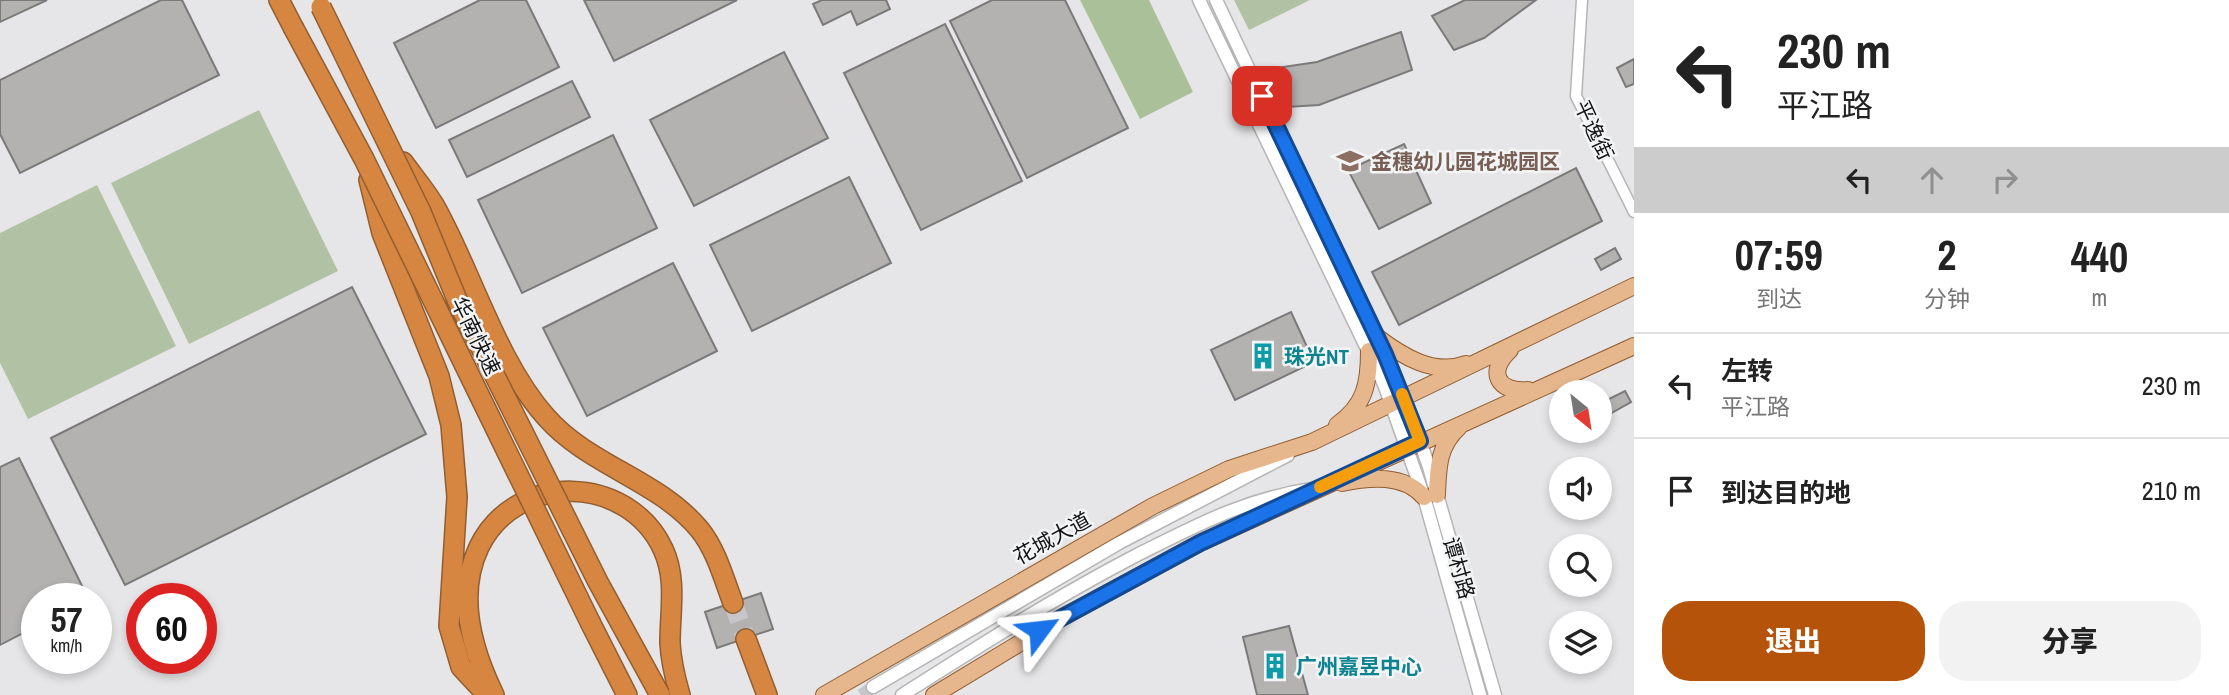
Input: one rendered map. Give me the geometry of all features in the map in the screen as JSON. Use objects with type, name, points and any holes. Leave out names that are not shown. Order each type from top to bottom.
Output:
[{"type":"highway","name":"华南快速","points":[[279,0],[364,159],[627,695]]},
{"type":"highway","name":"华南快速","points":[[317,0],[421,212],[458,302],[598,582],[660,695]]},
{"type":"highway","points":[[384,135],[434,206],[501,344],[546,418],[594,457],[654,491],[687,516],[702,533],[733,603]]},
{"type":"highway","points":[[364,159],[382,233],[439,376],[451,425],[457,498],[449,626],[461,667],[487,695]]},
{"type":"highway","points":[[494,695],[472,643],[469,591],[480,547],[494,525],[524,502],[564,491],[600,494],[623,504],[650,528],[668,562],[673,583],[672,665],[680,695]]},
{"type":"highway","points":[[592,624],[619,695]]},
{"type":"highway","points":[[746,639],[767,695]]},
{"type":"main road","name":"花城大道","points":[[824,695],[1153,506],[1229,469],[1312,442],[1634,286]]},
{"type":"main road","points":[[1312,442],[1352,414],[1363,398],[1373,344],[1410,360],[1442,367],[1458,367],[1518,344]]},
{"type":"main road","points":[[1518,344],[1497,364],[1495,370],[1504,385],[1512,390],[1536,389]]},
{"type":"main road","points":[[934,695],[1133,577],[1319,487],[1634,346]]},
{"type":"main road","points":[[1319,487],[1353,480],[1387,479],[1415,487],[1431,496],[1443,446],[1467,420]]},
{"type":"street","points":[[1199,0],[1373,344]]},
{"type":"street","points":[[1216,0],[1373,344]]},
{"type":"street","name":"平逸街","points":[[1582,0],[1576,96],[1634,212]]},
{"type":"street","name":"谭村路","points":[[1373,344],[1414,444],[1495,695]]},
{"type":"street","name":"花城大道","points":[[873,687],[1119,543],[1312,442]]},
{"type":"street","points":[[902,695],[1044,606],[1192,527],[1267,496],[1319,487]]},
{"type":"street","name":"谭村路","points":[[1431,496],[1480,695]]},
{"type":"green space","points":[[1080,0],[1149,0],[1193,92],[1140,119]]},
{"type":"green space","points":[[1234,0],[1310,0],[1249,30]]},
{"type":"green space","points":[[259,110],[338,271],[189,344],[111,183]]},
{"type":"green space","points":[[97,185],[176,346],[28,419],[0,363],[0,233]]},
{"type":"building","points":[[0,0],[47,0],[0,22]]},
{"type":"building","points":[[161,0],[182,0],[219,75],[20,173],[0,134],[0,80]]},
{"type":"building","points":[[480,0],[526,0],[559,67],[436,128],[394,43]]},
{"type":"building","points":[[584,0],[737,0],[614,61]]},
{"type":"building","points":[[822,0],[886,0],[890,9],[857,25],[851,11],[823,25],[813,4]]},
{"type":"building","points":[[992,0],[1065,0],[1128,128],[1027,178],[950,21]]},
{"type":"building","points":[[1465,0],[1536,0],[1484,38],[1454,50],[1432,16]]},
{"type":"building","points":[[945,24],[1022,181],[921,230],[844,73]]},
{"type":"building","points":[[1401,32],[1412,70],[1319,105],[1287,107],[1276,68],[1317,62]]},
{"type":"building","points":[[784,52],[828,138],[694,206],[650,120]]},
{"type":"building","points":[[1634,59],[1634,84],[1626,87],[1617,68]]},
{"type":"building","points":[[572,81],[590,117],[467,177],[449,140]]},
{"type":"building","points":[[613,135],[657,228],[522,293],[478,200]]},
{"type":"building","points":[[1404,144],[1431,203],[1379,229],[1348,170]]},
{"type":"building","points":[[1576,168],[1602,221],[1399,325],[1372,272]]},
{"type":"building","points":[[849,177],[891,263],[752,331],[710,245]]},
{"type":"building","points":[[1615,248],[1621,259],[1601,270],[1595,259]]},
{"type":"building","points":[[673,263],[717,351],[587,416],[543,328]]},
{"type":"building","points":[[352,287],[426,434],[125,585],[51,438]]},
{"type":"building","name":"珠光NT","points":[[1291,312],[1314,362],[1235,400],[1211,350]]},
{"type":"building","points":[[1625,391],[1631,402],[1612,413],[1612,398]]},
{"type":"building","points":[[19,458],[81,583],[21,583],[21,634],[0,645],[0,467]]},
{"type":"building","points":[[761,593],[773,629],[717,648],[705,612]]},
{"type":"building","name":"广州嘉昱中心","points":[[1289,626],[1308,695],[1257,695],[1243,637]]},
{"type":"tunnel","points":[[733,603],[746,639]]},
{"type":"tunnel","points":[[861,695],[873,687]]},
{"type":"slow traffic","points":[[1320,487],[1420,441],[1402,394]]},
{"type":"place","name":"金穗幼儿园花城园区","points":[[1350,161]]},
{"type":"place","name":"珠光NT","points":[[1263,356]]},
{"type":"place","name":"广州嘉昱中心","points":[[1275,666]]},
{"type":"route","points":[[1039,630],[1200,543],[1420,441],[1385,354],[1262,96]]}]
